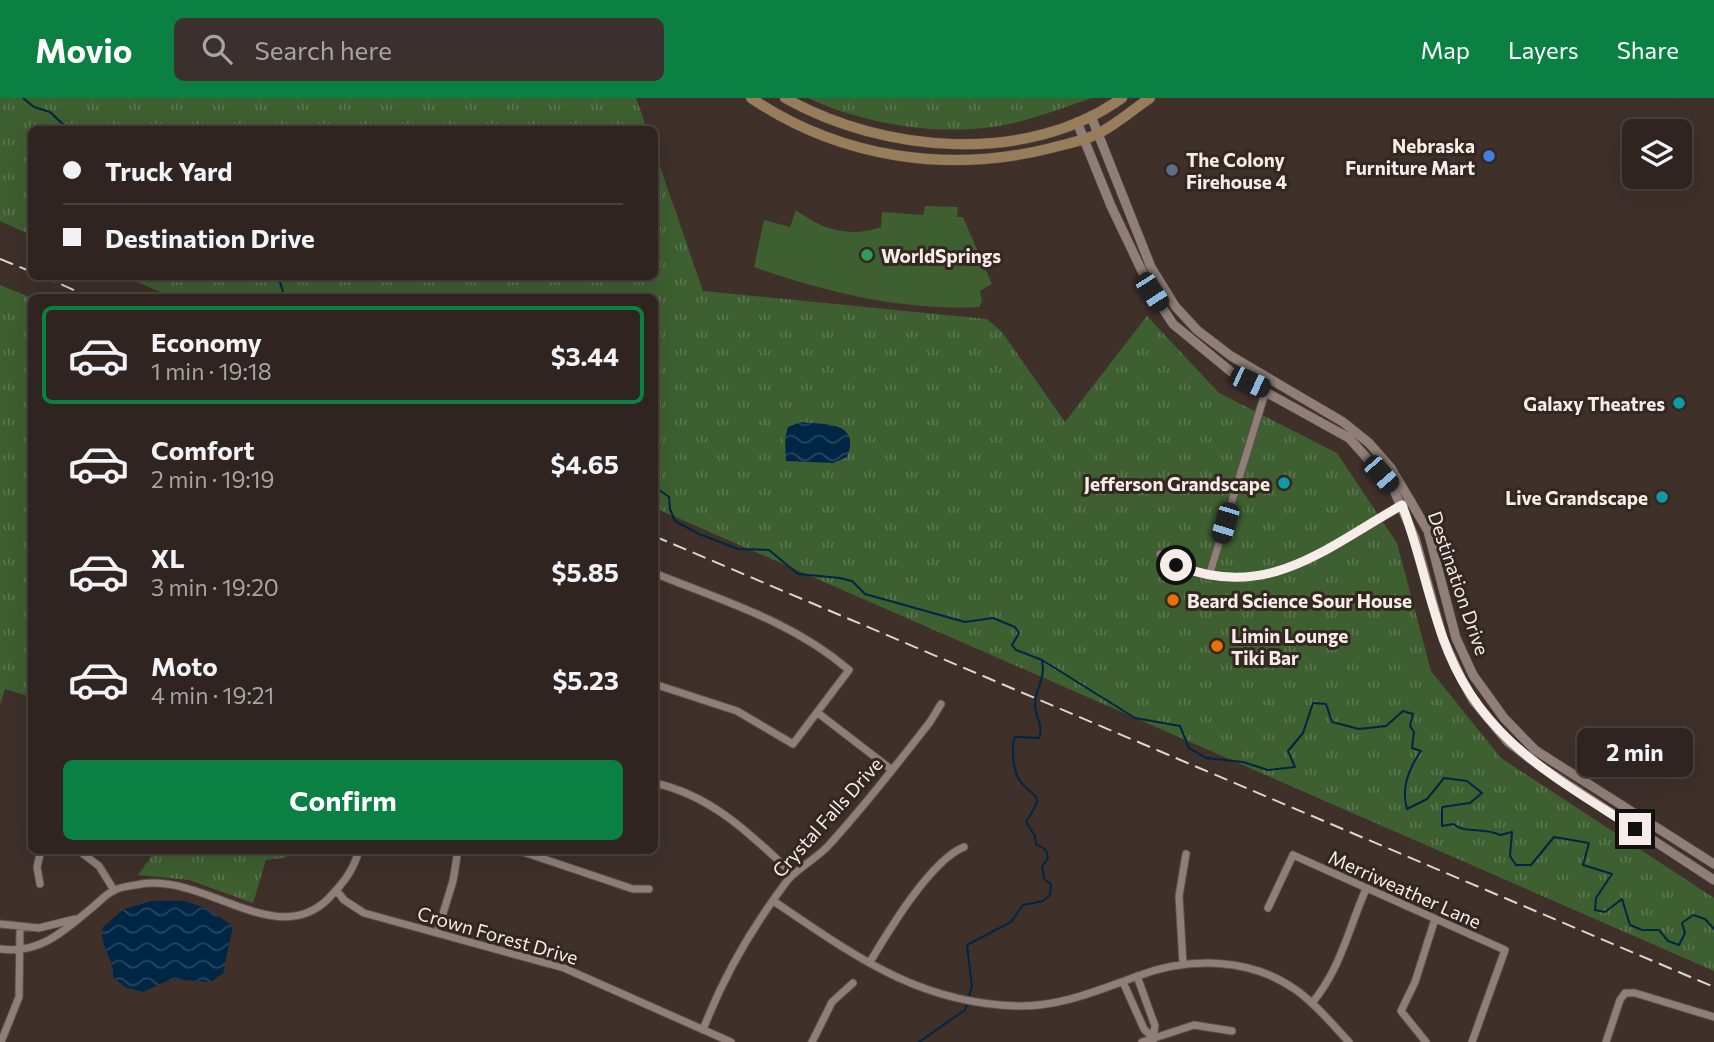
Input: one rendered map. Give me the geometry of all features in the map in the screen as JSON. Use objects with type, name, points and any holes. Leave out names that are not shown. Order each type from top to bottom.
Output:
[{"type":"main road","points":[[751,98],[818,134],[894,157],[976,161],[1020,157],[1098,134],[1150,98]]},
{"type":"main road","points":[[785,98],[853,129],[938,143],[1000,141],[1051,132],[1091,116],[1122,98]]},
{"type":"street","name":"Destination Drive","points":[[1091,116],[1151,267],[1175,306],[1197,330],[1231,356],[1343,422],[1369,443],[1391,468],[1428,531],[1456,638],[1473,675],[1504,718],[1535,750],[1714,864]]},
{"type":"street","name":"Destination Drive","points":[[1077,122],[1111,206],[1152,292],[1173,324],[1235,375],[1349,438],[1392,486],[1415,538],[1443,639],[1473,700],[1508,742],[1541,768],[1714,880]]},
{"type":"street","points":[[1209,576],[1266,390]]},
{"type":"street","points":[[1160,554],[1176,565],[1209,576],[1234,580],[1274,574],[1411,500]]},
{"type":"street","points":[[658,575],[790,628],[827,651],[849,670],[793,744],[737,711],[658,685]]},
{"type":"street","points":[[1461,678],[1473,675]]},
{"type":"street","name":"Crystal Falls Drive","points":[[703,1030],[714,1000],[734,964],[793,874],[823,851],[933,719],[941,704]]},
{"type":"street","points":[[818,713],[892,770]]},
{"type":"street","points":[[658,784],[681,789],[712,805],[793,874]]},
{"type":"street","points":[[870,962],[895,919],[954,851],[964,846]]},
{"type":"street","points":[[40,854],[37,867],[40,884]]},
{"type":"street","points":[[83,854],[99,866],[114,890]]},
{"type":"street","points":[[0,949],[20,950],[50,941],[114,890],[164,881],[280,918],[308,914],[320,908],[337,891],[351,874],[358,854]]},
{"type":"street","points":[[437,933],[453,881],[457,854]]},
{"type":"street","points":[[529,854],[633,889],[649,889]]},
{"type":"street","points":[[1183,964],[1179,896],[1186,854]]},
{"type":"street","name":"Merriweather Lane","points":[[1268,908],[1293,855],[1504,950],[1472,1042]]},
{"type":"street","points":[[1311,1003],[1341,960],[1349,928],[1366,889]]},
{"type":"street","name":"Crown Forest Drive","points":[[337,891],[344,900],[364,913],[564,968],[731,1042]]},
{"type":"street","points":[[775,902],[897,979],[943,996],[1007,1005],[1058,1003],[1137,976],[1183,964],[1219,963],[1252,970],[1294,988],[1349,1042]]},
{"type":"street","points":[[0,924],[39,928],[79,918]]},
{"type":"street","points":[[1426,1042],[1401,1011],[1415,982],[1421,955],[1435,919]]},
{"type":"street","points":[[1,1042],[19,997],[20,928]]},
{"type":"street","points":[[1137,976],[1155,1026],[1154,1040]]},
{"type":"street","points":[[1123,982],[1144,1029],[1154,1040]]},
{"type":"street","points":[[812,1042],[832,1002],[853,983]]},
{"type":"street","points":[[1606,1042],[1620,1000],[1625,993],[1635,993],[1714,1017]]},
{"type":"street","points":[[1142,1042],[1194,1026],[1214,1026],[1232,1031]]},
{"type":"green space","points":[[0,98],[636,98],[646,126],[28,126],[28,234],[0,221]]},
{"type":"green space","points":[[808,98],[1092,98],[1019,122],[959,130],[880,122]]},
{"type":"green space","points":[[658,161],[703,291],[987,319],[1002,332],[1065,422],[1147,316],[1219,393],[1337,453],[1397,543],[1431,671],[1501,758],[1714,898],[1714,971],[658,509],[658,294],[165,294],[133,280],[658,280]]},
{"type":"green space","name":"WorldSprings","points":[[925,206],[958,207],[957,217],[963,217],[992,284],[980,291],[982,301],[979,307],[921,306],[864,298],[754,267],[764,220],[790,227],[796,210],[826,227],[858,232],[881,227],[882,212],[923,215]]},
{"type":"green space","points":[[0,285],[28,296],[28,696],[5,689],[0,705]]},
{"type":"green space","points":[[153,854],[293,854],[266,860],[253,903],[189,880],[138,875]]},
{"type":"water","points":[[801,422],[830,425],[845,431],[850,445],[847,457],[833,463],[786,461],[785,438],[788,427]]},
{"type":"water","points":[[152,901],[184,901],[206,908],[233,926],[223,973],[211,982],[171,979],[143,992],[125,987],[113,977],[112,964],[103,940],[103,927],[124,909]]},
{"type":"waterway","points":[[23,98],[34,107],[50,112],[65,126]]},
{"type":"waterway","points":[[279,280],[284,294]]},
{"type":"waterway","points":[[658,489],[669,497],[675,521],[699,534],[738,549],[769,550],[798,574],[852,581],[865,594],[965,622],[993,618],[1015,627],[1019,633],[1012,645],[1016,650],[1042,660],[1042,674],[1035,700],[1039,738],[1015,737],[1013,753],[1014,766],[1020,781],[1036,797],[1036,805],[1026,822],[1035,836],[1036,844],[1046,850],[1048,858],[1042,867],[1044,879],[1051,884],[1050,895],[1043,901],[1023,905],[1011,922],[967,945],[972,987],[968,999]]},
{"type":"waterway","points":[[1042,660],[1135,718],[1180,726],[1189,748],[1206,758],[1243,762],[1268,770],[1295,767],[1288,751],[1303,733],[1313,703],[1326,704],[1332,722],[1359,729],[1386,726],[1403,711],[1413,714],[1410,726],[1414,732],[1412,748],[1421,751],[1407,779],[1407,809],[1427,799],[1444,778],[1467,781],[1482,793],[1470,803],[1442,807],[1442,826],[1453,824],[1464,829],[1500,835],[1512,832],[1510,856],[1516,865],[1531,865],[1554,837],[1589,843],[1583,865],[1612,874],[1596,898],[1595,910],[1605,912],[1622,899],[1630,925],[1642,930],[1659,930],[1668,941],[1679,945],[1685,933],[1682,923],[1693,915],[1705,919],[1714,929]]},
{"type":"waterway","points":[[919,1042],[965,1010],[967,1004]]},
{"type":"railway","points":[[0,259],[28,270]]},
{"type":"railway","points":[[51,280],[83,294]]},
{"type":"railway","points":[[658,538],[1714,987]]},
{"type":"place","name":"Nebraska Furniture Mart","points":[[1489,156]]},
{"type":"place","name":"The Colony Firehouse 4","points":[[1172,170]]},
{"type":"place","name":"WorldSprings","points":[[867,255]]},
{"type":"place","name":"Galaxy Theatres","points":[[1679,403]]},
{"type":"place","name":"Jefferson Grandscape","points":[[1284,483]]},
{"type":"place","name":"Live Grandscape","points":[[1662,497]]},
{"type":"place","name":"Beard Science Sour House","points":[[1173,600]]},
{"type":"place","name":"Limin Lounge Tiki Bar","points":[[1217,646]]},
{"type":"route","points":[[1176,565],[1214,578],[1234,580],[1274,574],[1294,566],[1402,505],[1415,538],[1443,639],[1473,700],[1508,742],[1541,768],[1635,829]]}]
